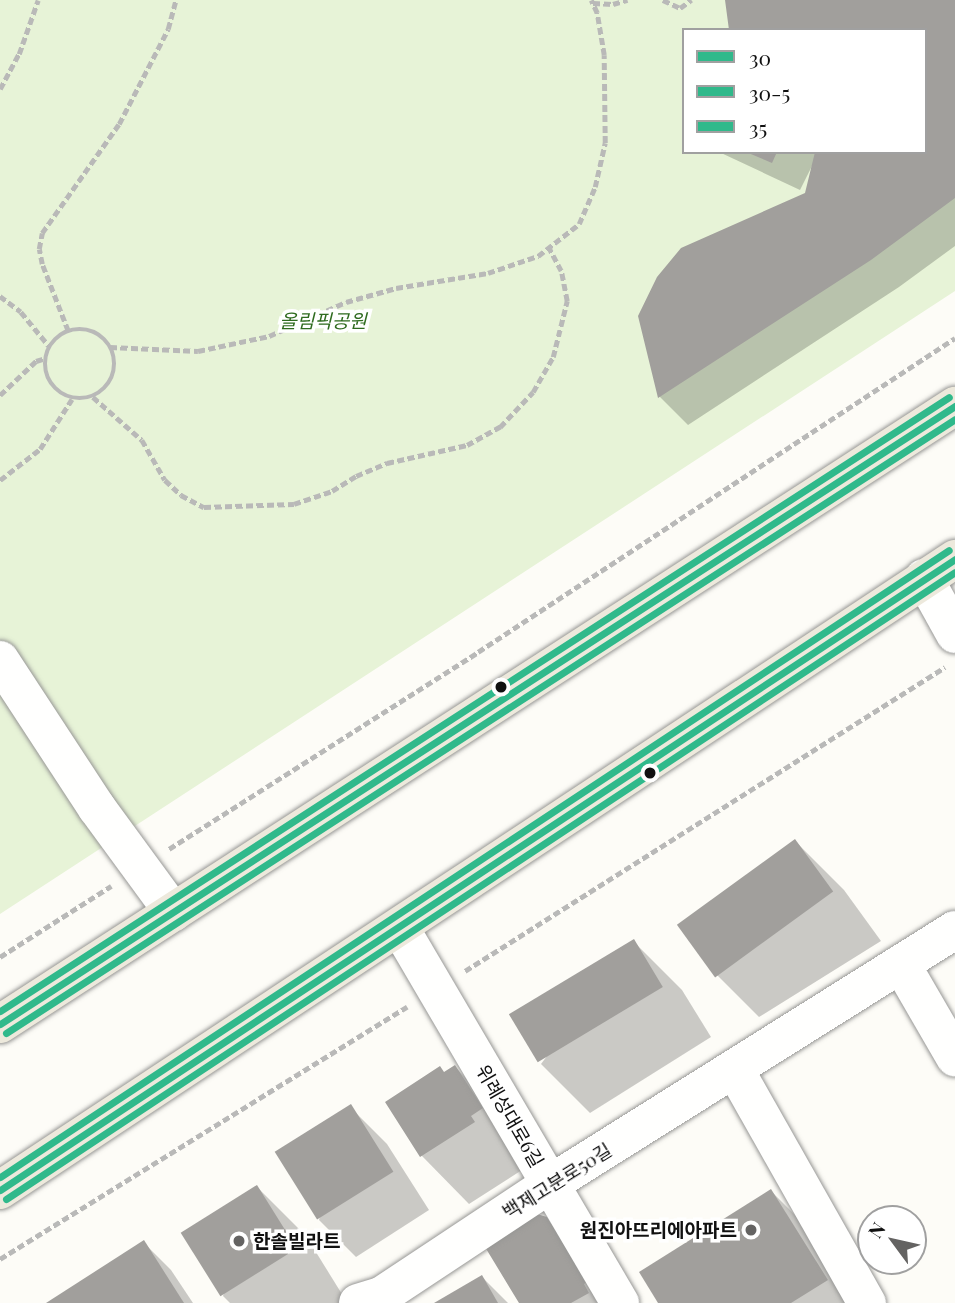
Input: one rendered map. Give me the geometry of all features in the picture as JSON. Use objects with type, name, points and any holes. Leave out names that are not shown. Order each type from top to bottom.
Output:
[{"type":"main road","points":[[0,1024],[955,406]]},
{"type":"main road","points":[[0,1189],[400,928],[939,569]]},
{"type":"street","points":[[939,569],[955,634]]},
{"type":"street","points":[[0,660],[97,808],[173,912]]},
{"type":"street","name":"위례성대로6길","points":[[400,928],[620,1303]]},
{"type":"street","name":"백제고분로50길","points":[[375,1301],[550,1184],[955,930]]},
{"type":"street","points":[[901,964],[955,1058]]},
{"type":"street","points":[[735,1070],[867,1303]]},
{"type":"path","points":[[0,89],[19,54],[38,0]]},
{"type":"path","points":[[68,331],[42,264],[39,249],[42,233],[119,124],[168,29],[176,0]]},
{"type":"path","points":[[110,347],[198,351],[268,336],[346,302],[396,288],[488,273],[538,256],[579,225],[595,187],[605,143],[604,55],[592,2],[613,4],[627,0]]},
{"type":"path","points":[[663,0],[680,8],[691,0]]},
{"type":"path","points":[[93,397],[142,440],[165,480],[181,495],[204,507],[294,503],[332,491],[356,476],[387,463],[467,445],[500,426],[533,392],[552,356],[567,301],[561,271],[549,248]]},
{"type":"path","points":[[0,296],[21,312],[50,347]]},
{"type":"path","points":[[68,331],[92,331],[110,347],[114,358],[110,382],[93,397],[72,399],[62,395],[48,379],[46,358],[50,347],[57,337],[68,331]]},
{"type":"path","points":[[0,957],[478,652],[955,338]]},
{"type":"path","points":[[0,395],[36,361],[46,358]]},
{"type":"path","points":[[0,480],[40,449],[72,399]]},
{"type":"path","points":[[0,1259],[436,989],[955,661]]},
{"type":"green space","name":"올림픽공원","points":[[0,0],[955,0],[955,291],[0,914]]},
{"type":"building","points":[[725,0],[955,0],[955,198],[871,260],[658,398],[638,316],[657,277],[681,248],[805,193],[815,154],[927,154],[927,28],[729,28]]},
{"type":"building","points":[[751,154],[776,154],[772,163]]},
{"type":"building","points":[[795,839],[833,892],[715,977],[677,925]]},
{"type":"building","points":[[634,939],[663,987],[538,1062],[509,1014]]},
{"type":"building","points":[[455,1065],[483,1108],[471,1116],[475,1122],[420,1157],[385,1102],[440,1066],[444,1072]]},
{"type":"building","points":[[351,1104],[393,1172],[317,1220],[275,1152]]},
{"type":"building","name":"한솔빌라트","points":[[257,1185],[297,1249],[220,1296],[181,1233]]},
{"type":"building","name":"원진아뜨리에아파트","points":[[771,1189],[828,1280],[791,1303],[658,1303],[639,1272]]},
{"type":"building","points":[[537,1214],[547,1217],[587,1282],[584,1284],[589,1293],[571,1303],[519,1303],[485,1247]]},
{"type":"building","points":[[144,1240],[184,1303],[46,1303]]},
{"type":"building","points":[[482,1275],[498,1303],[434,1303]]},
{"type":"transit line","name":"35","points":[[0,1011],[949,397]]},
{"type":"transit line","name":"30","points":[[0,1024],[955,406]]},
{"type":"transit line","name":"30-5","points":[[6,1033],[955,419]]},
{"type":"transit line","name":"35","points":[[0,1177],[949,550]]},
{"type":"transit line","name":"30","points":[[0,1190],[955,559]]},
{"type":"transit line","name":"30-5","points":[[6,1199],[955,572]]},
{"type":"place","name":"원진아뜨리에아파트","points":[[751,1230]]},
{"type":"place","name":"한솔빌라트","points":[[239,1241]]}]
